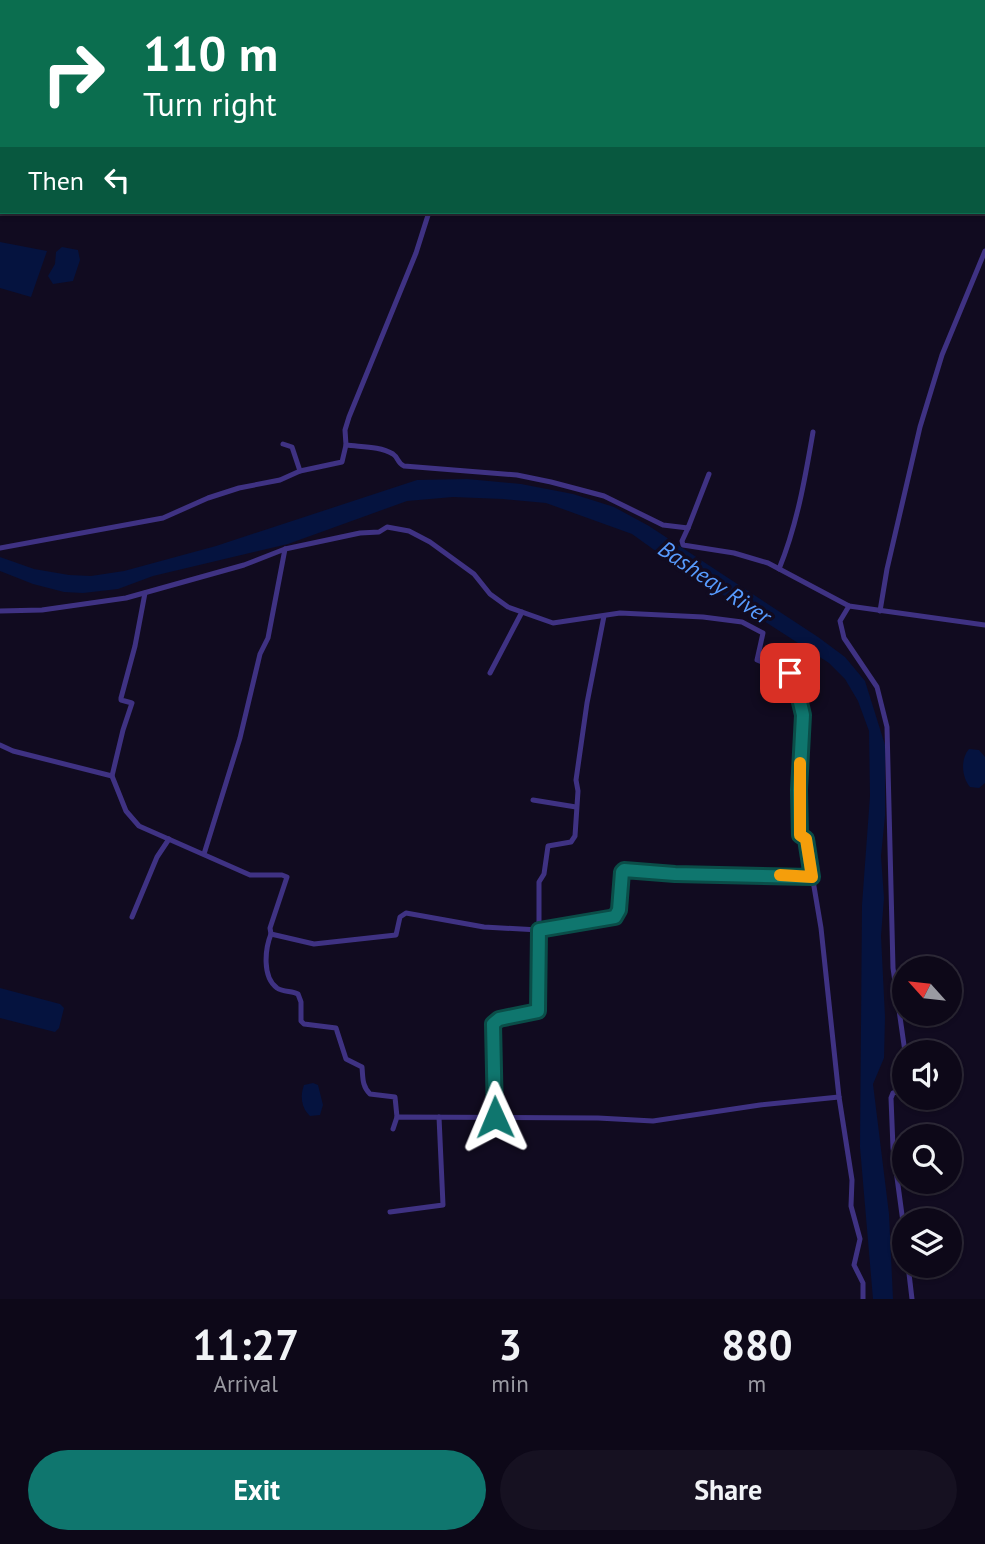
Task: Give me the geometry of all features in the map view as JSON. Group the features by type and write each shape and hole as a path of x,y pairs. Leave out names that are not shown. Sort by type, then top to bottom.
{"street":[{"path":"0,548 163,518 239,488 280,480 300,471 342,462 349,416 411,265 428,214"},
{"path":"880,611 920,427 942,355 985,251"},
{"path":"779,569 790,543 799,508 813,432"},
{"path":"284,444 292,447 300,471"},
{"path":"346,445 382,449 394,454 398,463 404,467 517,475 551,482 604,496 663,524 688,528"},
{"path":"709,474 682,541 683,545 734,553 768,563 849,606 985,625"},
{"path":"0,611 42,610 127,598 244,565 285,548 313,545 360,533 379,532 387,527 410,531 430,542 474,574 490,594 508,607 553,622 620,613 703,617 742,622 763,633 757,660 794,677 803,715 799,790 800,835 806,839 821,928 839,1097 852,1180 851,1206 860,1239 854,1265 863,1283 863,1299"},
{"path":"204,853 240,738 260,654 268,639 285,548"},
{"path":"145,593 121,698 132,704 112,776 126,811 139,826 250,875 287,877 267,945 270,980 278,989 298,994 301,1021 304,1024 336,1028 346,1059 362,1067 363,1085 370,1094 394,1097 397,1117 393,1129"},
{"path":"849,606 840,621 844,638 877,687 887,727 893,968 903,1040"},
{"path":"490,673 522,612"},
{"path":"495,1117 493,1024 499,1019 538,1011 539,882 544,874 548,846 573,840 578,791 576,780 587,703 604,616"},
{"path":"0,746 112,776"},
{"path":"533,800 576,807"},
{"path":"132,917 157,857 169,839"},
{"path":"271,934 314,944 396,935 400,917 406,913 484,927 539,930 615,917 619,910 624,870 812,877"},
{"path":"892,1093 893,1148 901,1208"},
{"path":"397,1117 653,1121 760,1105 839,1097"},
{"path":"390,1212 443,1205 439,1117"},
{"path":"910,1278 912,1299"}],"water":[{"path":"0,242 47,251 31,297 0,288"},
{"path":"62,247 78,250 80,260 73,281 53,284 48,276 55,264 56,252"},
{"name":"Basheay River","path":"467,479 521,484 573,494 614,507 649,526 818,637 845,657 865,681 885,745 885,816 881,856 884,898 881,936 884,1058 873,1084 889,1214 893,1299 873,1299 860,1147 862,905 870,796 869,731 858,701 845,679 829,663 692,577 632,534 546,503 453,497 407,501 288,544 153,576 118,589 64,592 0,571 0,557 34,569 69,575 91,576 124,571 216,546 417,480"},
{"path":"969,749 979,750 985,757 985,783 979,788 970,787 964,774 964,758"},
{"path":"0,988 60,1004 64,1008 59,1028 55,1032 0,1018"},
{"path":"304,1085 318,1085 323,1105 320,1115 310,1116 303,1105 302,1093"}],"slow traffic":[{"path":"780,875 812,877 806,839 800,835 800,763"}],"route":[{"path":"495,1117 493,1024 499,1019 538,1011 539,930 615,917 619,910 624,870 812,877 806,839 800,835 799,790 803,715 794,677 790,673"}]}
